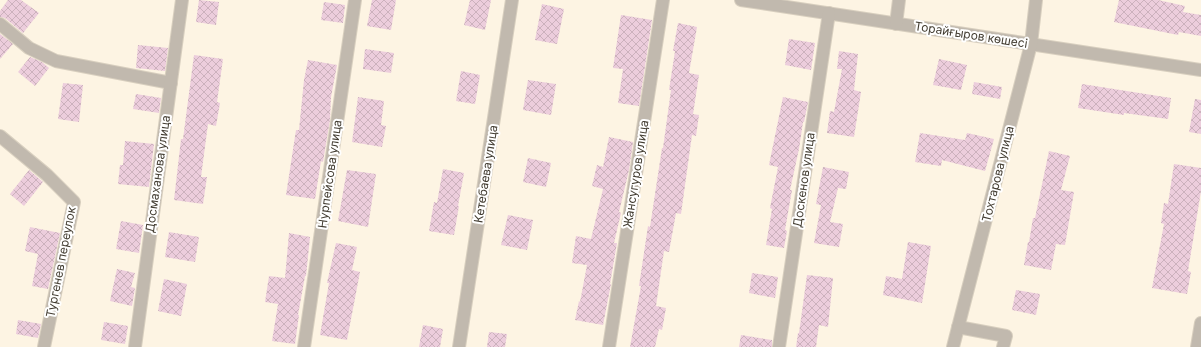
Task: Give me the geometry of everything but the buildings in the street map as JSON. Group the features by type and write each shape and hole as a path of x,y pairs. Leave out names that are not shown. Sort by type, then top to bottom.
{"street":[{"name":"Досмаханова улица","path":"135,347 182,0"},
{"name":"Нурпейсова улица","path":"304,347 355,0"},
{"name":"Кетебаева улица","path":"459,347 512,0"},
{"name":"Жансугуров улица","path":"609,347 663,0"},
{"name":"Торайғыров көшесі","path":"741,0 1201,70"},
{"path":"896,24 899,0"},
{"name":"Тохтарова улица","path":"953,347 1031,44 1036,0"},
{"name":"Доскенов улица","path":"779,347 829,13"},
{"path":"0,24 29,48 56,61 171,83"},
{"name":"Тургенев переулок","path":"0,136 47,175 74,202 44,347"},
{"path":"1197,347 1201,323"},
{"path":"958,327 1006,336 1003,347"}]}
